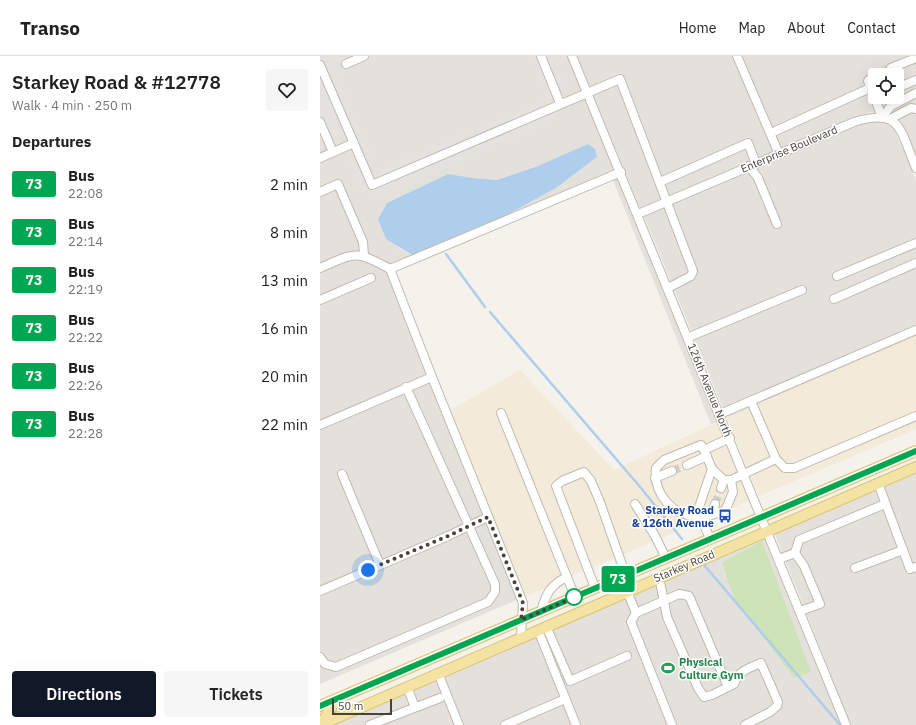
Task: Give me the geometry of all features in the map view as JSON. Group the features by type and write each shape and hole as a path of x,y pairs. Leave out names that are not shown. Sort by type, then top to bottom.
{"main road":[{"name":"Starkey Road","path":"320,706 916,451"},
{"name":"Starkey Road","path":"320,725 767,530 916,467"},
{"path":"320,725 333,705 373,689 377,682"}],"street":[{"path":"346,64 364,56"},
{"path":"541,56 560,103"},
{"name":"126th Avenue North","path":"572,56 730,438 846,725"},
{"path":"737,56 779,154"},
{"path":"891,68 916,58"},
{"path":"320,64 372,185 587,91 620,79 668,201 693,271 690,276 668,288"},
{"path":"904,85 916,80"},
{"path":"771,134 868,89"},
{"path":"886,118 891,106 916,93"},
{"path":"879,104 886,118 900,130 916,168"},
{"path":"886,118 911,108 916,109"},
{"name":"Enterprise Boulevard","path":"638,214 854,122 872,116 886,118"},
{"path":"320,122 323,135 333,152"},
{"path":"320,158 354,143"},
{"path":"660,182 748,143 753,165 777,224"},
{"path":"390,269 621,172"},
{"path":"320,192 338,184 363,242 364,255"},
{"path":"837,276 916,243"},
{"path":"320,268 351,255 364,255 390,269 523,603 521,620 522,637"},
{"path":"834,299 916,263"},
{"path":"320,300 371,278"},
{"path":"688,337 802,290"},
{"path":"720,414 916,330"},
{"path":"320,425 432,377"},
{"path":"320,657 325,664 336,667 488,602 495,592 495,584 406,387"},
{"path":"751,401 776,460 785,468 794,468 916,416"},
{"path":"501,413 575,597"},
{"path":"687,465 730,438"},
{"path":"702,445 712,469 733,492 725,512 701,517 680,512 667,503 657,486 655,478 656,468 664,460 702,445"},
{"path":"726,483 776,460"},
{"path":"710,539 698,510 712,469"},
{"path":"655,478 672,471"},
{"path":"595,588 556,486 562,481 584,472 600,502 626,576 627,591 636,613"},
{"path":"342,474 380,565"},
{"path":"878,483 910,569 916,567"},
{"path":"635,504 654,534 666,558"},
{"path":"712,514 715,504"},
{"path":"795,553 799,540 885,504"},
{"path":"320,591 488,517"},
{"path":"855,568 903,550"},
{"path":"779,559 795,553"},
{"path":"795,553 804,566 820,604 800,611"},
{"path":"541,611 546,596 555,582 567,577"},
{"path":"659,577 667,617 698,688 704,697 712,695 734,684 736,677 742,671 761,663 778,702 777,706 770,712 744,725"},
{"path":"672,725 631,622 636,613 679,594 690,596 728,687"},
{"path":"542,628 570,681 628,656"},
{"path":"542,628 565,699 576,725"},
{"path":"438,673 459,725"},
{"path":"407,687 415,707"},
{"path":"370,725 440,698"},
{"path":"505,725 516,723 565,699"}],"shaded area":[{"path":"320,56 568,56 718,422 711,424 612,178 501,223 505,216 556,188 597,157 538,166 497,180 448,174 387,203 399,248 414,256 388,266 526,596 320,684"},
{"path":"320,56 329,56 375,164 365,169 372,185 387,179 383,169 542,101 553,121 374,198 370,189 362,192 350,164 361,159 350,136 330,145 320,124"},
{"path":"530,56 555,56 559,66 547,71 551,80 563,75 568,87 548,98 535,67 544,64 542,61 534,65"},
{"path":"577,56 916,56 916,156 898,118 885,112 870,112 852,118 640,208"},
{"path":"872,120 883,121 890,124 896,132 916,180 916,333 727,418 644,216"},
{"path":"916,333 916,429 759,496 727,418"},
{"path":"520,370 614,470 718,422 750,500 526,596 449,411"},
{"path":"916,473 916,725 851,725 774,532"},
{"path":"765,536 841,725 330,725"}],"green space":[{"path":"762,541 811,672 794,678 733,597 722,562"}],"water":[{"path":"588,144 595,149 597,157 556,188 505,216 501,223 414,256 386,239 378,219 387,203 448,174 497,180 538,166"}],"waterway":[{"path":"446,254 485,307"},
{"path":"490,312 641,488 682,539"},
{"path":"705,566 840,725"}],"tunnel":[{"path":"672,471 687,465"},
{"path":"715,504 721,488"}],"bus line":[{"name":"73","path":"320,706 916,451"}],"place":[{"name":"Starkey Road & 126th Avenue","path":"725,516"},
{"name":"Physical Culture Gym","path":"668,668"}],"route":[{"path":"368,570 448,536 488,517 523,603 521,620 574,597"}]}
